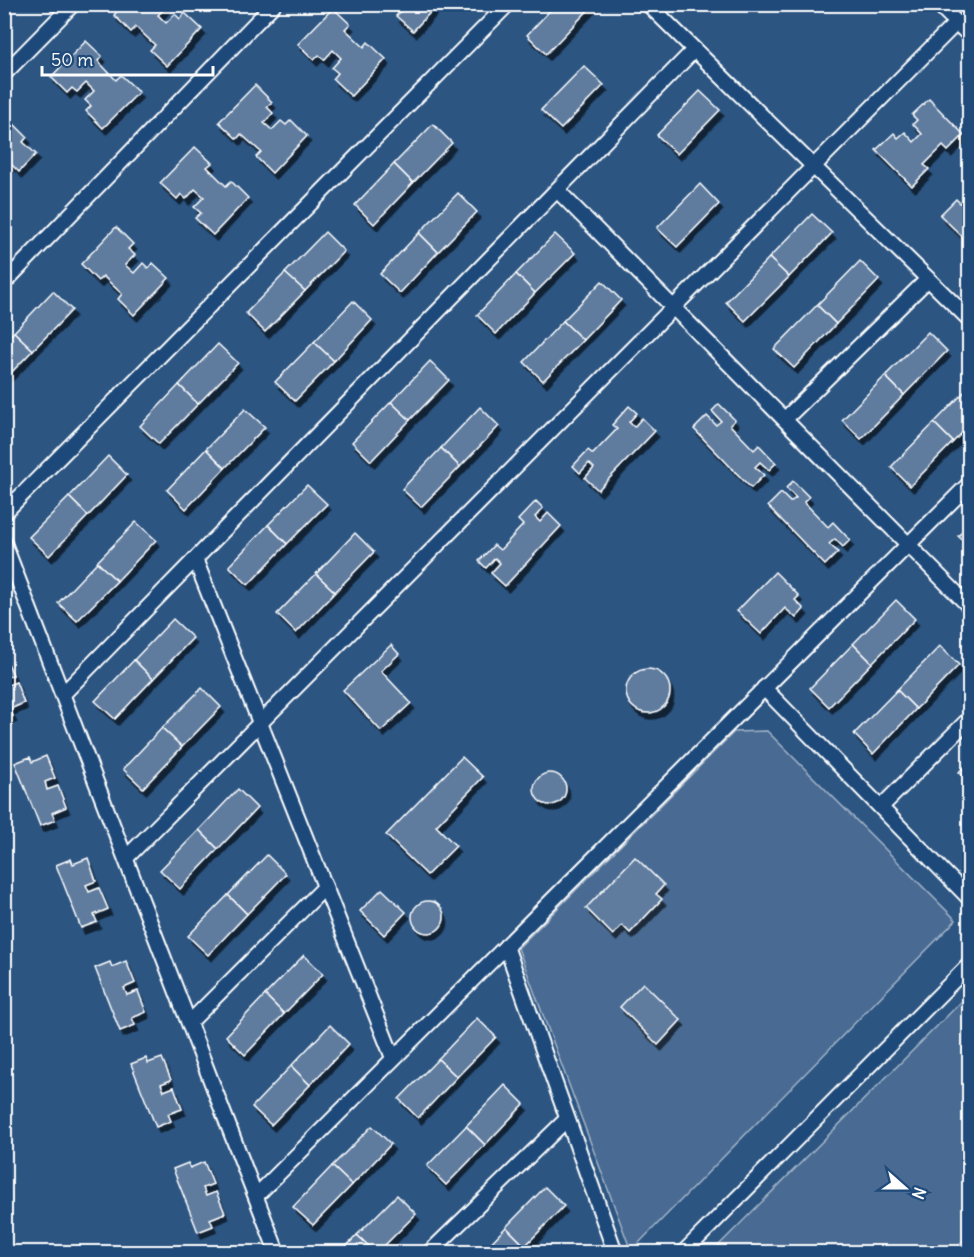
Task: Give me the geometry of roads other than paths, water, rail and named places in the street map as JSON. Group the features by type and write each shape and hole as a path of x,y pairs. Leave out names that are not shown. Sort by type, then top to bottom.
{"lane":[{"path":"4,75 73,4"},
{"path":"4,283 274,4"},
{"path":"4,513 508,4"},
{"path":"648,4 969,320"},
{"path":"938,4 969,36"},
{"path":"126,858 956,23"},
{"path":"63,694 694,50"},
{"path":"557,189 969,607"},
{"path":"784,419 928,279"},
{"path":"256,1196 969,483"},
{"path":"4,543 277,1252"},
{"path":"195,559 393,1058"},
{"path":"764,688 969,899"},
{"path":"881,807 969,718"},
{"path":"189,1022 325,887"},
{"path":"506,946 615,1252"},
{"path":"684,1252 969,964"},
{"path":"430,1252 567,1119"}]}
